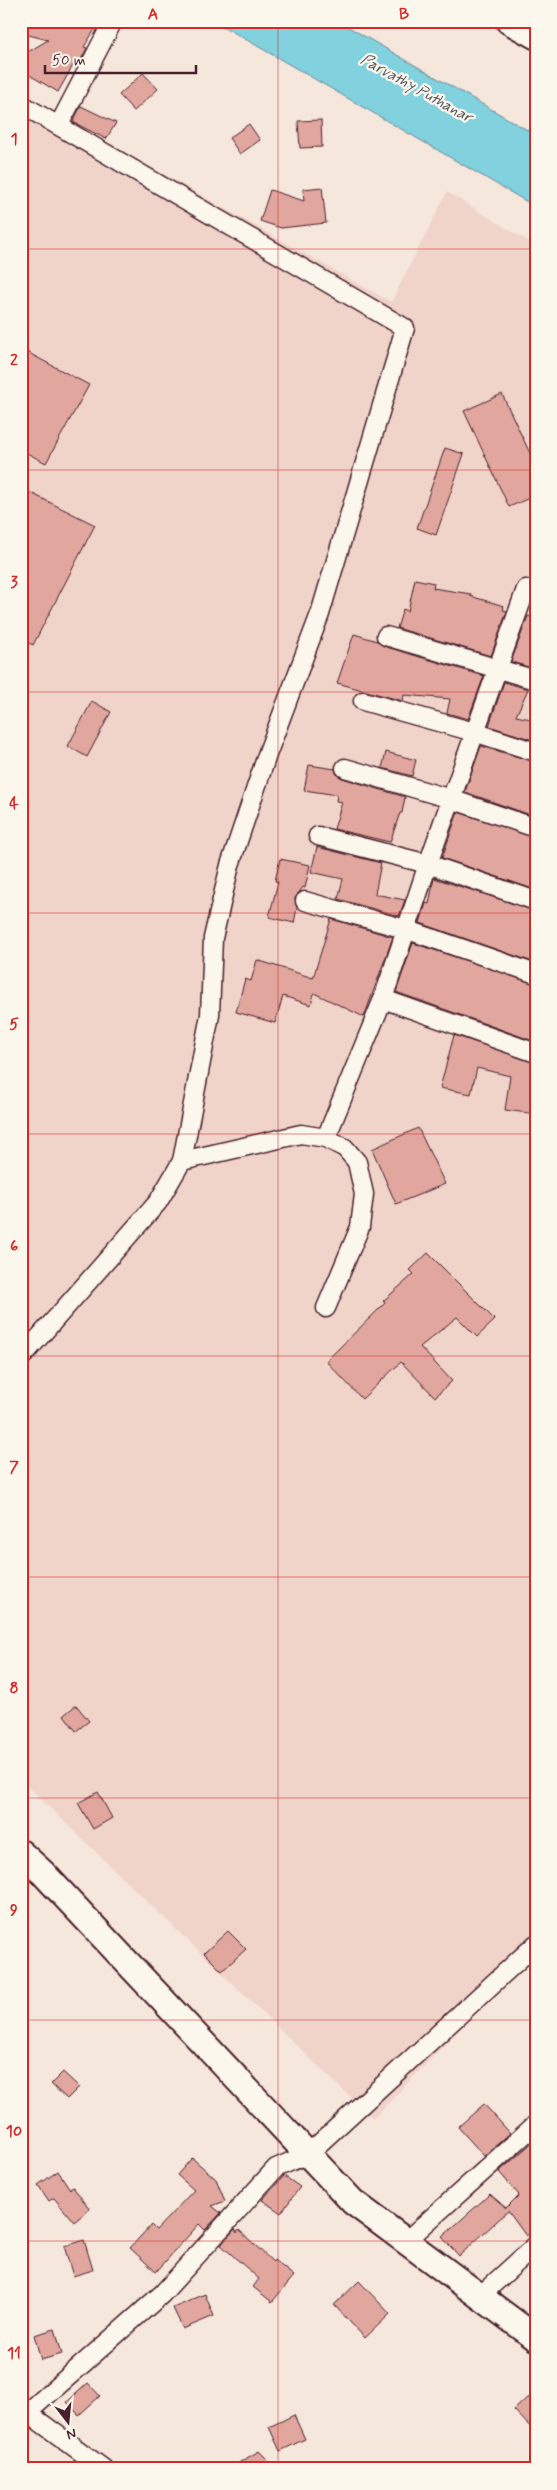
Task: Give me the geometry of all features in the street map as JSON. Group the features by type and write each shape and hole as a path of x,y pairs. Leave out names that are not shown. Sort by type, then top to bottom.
{"street":[{"path":"59,125 113,21"},
{"path":"509,21 536,36"},
{"path":"21,104 405,328 320,614 268,752 230,865 213,938 210,1015 182,1161 158,1202 21,1358"},
{"path":"326,1138 383,999 405,929 526,589 536,592"},
{"path":"386,636 536,680"},
{"path":"363,701 474,732 536,752"},
{"path":"345,768 451,799 536,828"},
{"path":"318,836 428,864 536,901"},
{"path":"305,900 405,929 536,974"},
{"path":"383,999 536,1053"},
{"path":"182,1161 301,1134 326,1138 346,1148 357,1162 364,1194 360,1227 326,1308"},
{"path":"21,1853 43,1873 353,2202 536,2338"},
{"path":"104,2469 23,2414 162,2294 276,2168 308,2154 536,1944"},
{"path":"406,2242 536,2124"},
{"path":"480,2296 536,2245"}],"shaded area":[{"path":"21,94 391,302 447,192 536,246 536,1950 373,2119 21,1780"}],"water":[{"name":"Parvathy Puthanar","path":"214,21 338,21 536,135 536,207"}],"building":[{"path":"21,21 100,21 84,47 87,48 79,64 75,62 58,92 21,70 21,56 48,40 21,33"},
{"path":"143,73 158,89 134,111 119,95"},
{"path":"81,106 116,123 106,139 73,122"},
{"path":"321,120 322,147 300,148 298,121"},
{"path":"249,124 260,140 240,154 229,138"},
{"path":"322,187 326,223 281,228 260,221 270,190 304,201 303,189"},
{"path":"21,349 89,385 46,463 21,450"},
{"path":"502,394 536,466 536,495 509,507 464,411"},
{"path":"445,448 464,454 436,535 417,528"},
{"path":"21,488 95,525 33,645 21,639"},
{"path":"415,579 434,583 433,588 471,594 470,596 504,606 503,610 507,611 491,656 397,628 403,609 408,611"},
{"path":"528,616 536,618 532,668 511,662"},
{"path":"354,634 377,641 383,646 484,676 468,719 447,713 450,699 404,695 403,701 337,683"},
{"path":"504,682 528,689 516,716 536,720 536,741 489,726"},
{"path":"92,701 111,712 87,757 68,746"},
{"path":"481,746 536,762 536,817 465,792"},
{"path":"386,752 416,760 412,776 382,768"},
{"path":"309,765 335,769 337,775 342,778 405,797 402,813 400,813 390,842 334,829 342,802 336,801 337,795 304,790"},
{"path":"458,812 536,838 536,890 442,858"},
{"path":"317,847 381,863 375,894 405,900 399,916 338,899 343,879 311,872"},
{"path":"280,859 310,865 305,888 303,887 295,898 297,908 294,923 269,917 278,882 275,881"},
{"path":"434,878 536,911 536,963 420,923 426,903 429,904"},
{"path":"331,919 393,937 364,1017 314,993 311,1005 283,996 275,1023 236,1012 245,979 251,981 257,960 313,978"},
{"path":"413,943 536,984 536,1042 396,992"},
{"path":"454,1035 536,1063 536,1114 505,1110 510,1076 477,1068 471,1094 440,1088"},
{"path":"418,1128 445,1184 396,1204 372,1149"},
{"path":"428,1253 495,1320 477,1337 457,1317 420,1347 452,1381 435,1397 401,1362 362,1399 326,1361 385,1303 383,1301 414,1274 410,1270"},
{"path":"76,1705 89,1721 76,1731 64,1715"},
{"path":"98,1792 112,1818 93,1829 78,1803"},
{"path":"228,1931 246,1949 222,1971 204,1953"},
{"path":"63,2072 79,2087 67,2099 51,2084"},
{"path":"484,2104 510,2133 484,2156 458,2127"},
{"path":"536,2139 536,2229 526,2236 508,2211 459,2256 442,2237 490,2194 506,2208 519,2195 499,2172"},
{"path":"192,2158 216,2179 225,2201 212,2206 221,2213 205,2230 199,2224 156,2272 130,2248 151,2225 156,2230 194,2190 177,2175"},
{"path":"58,2171 70,2189 73,2187 90,2209 74,2222 54,2198 49,2201 38,2185"},
{"path":"284,2176 300,2187 281,2213 262,2200"},
{"path":"235,2229 237,2233 239,2230 273,2262 274,2260 294,2276 272,2302 253,2287 259,2279 221,2245"},
{"path":"84,2240 93,2270 73,2276 64,2246"},
{"path":"359,2281 390,2314 365,2338 334,2305"},
{"path":"205,2294 214,2316 183,2329 173,2308"},
{"path":"55,2329 62,2354 41,2360 34,2335"},
{"path":"88,2383 100,2396 79,2415 67,2402"},
{"path":"528,2397 536,2405 536,2433 514,2410"},
{"path":"294,2415 305,2439 280,2451 269,2427"},
{"path":"259,2451 277,2469 228,2469"}]}
